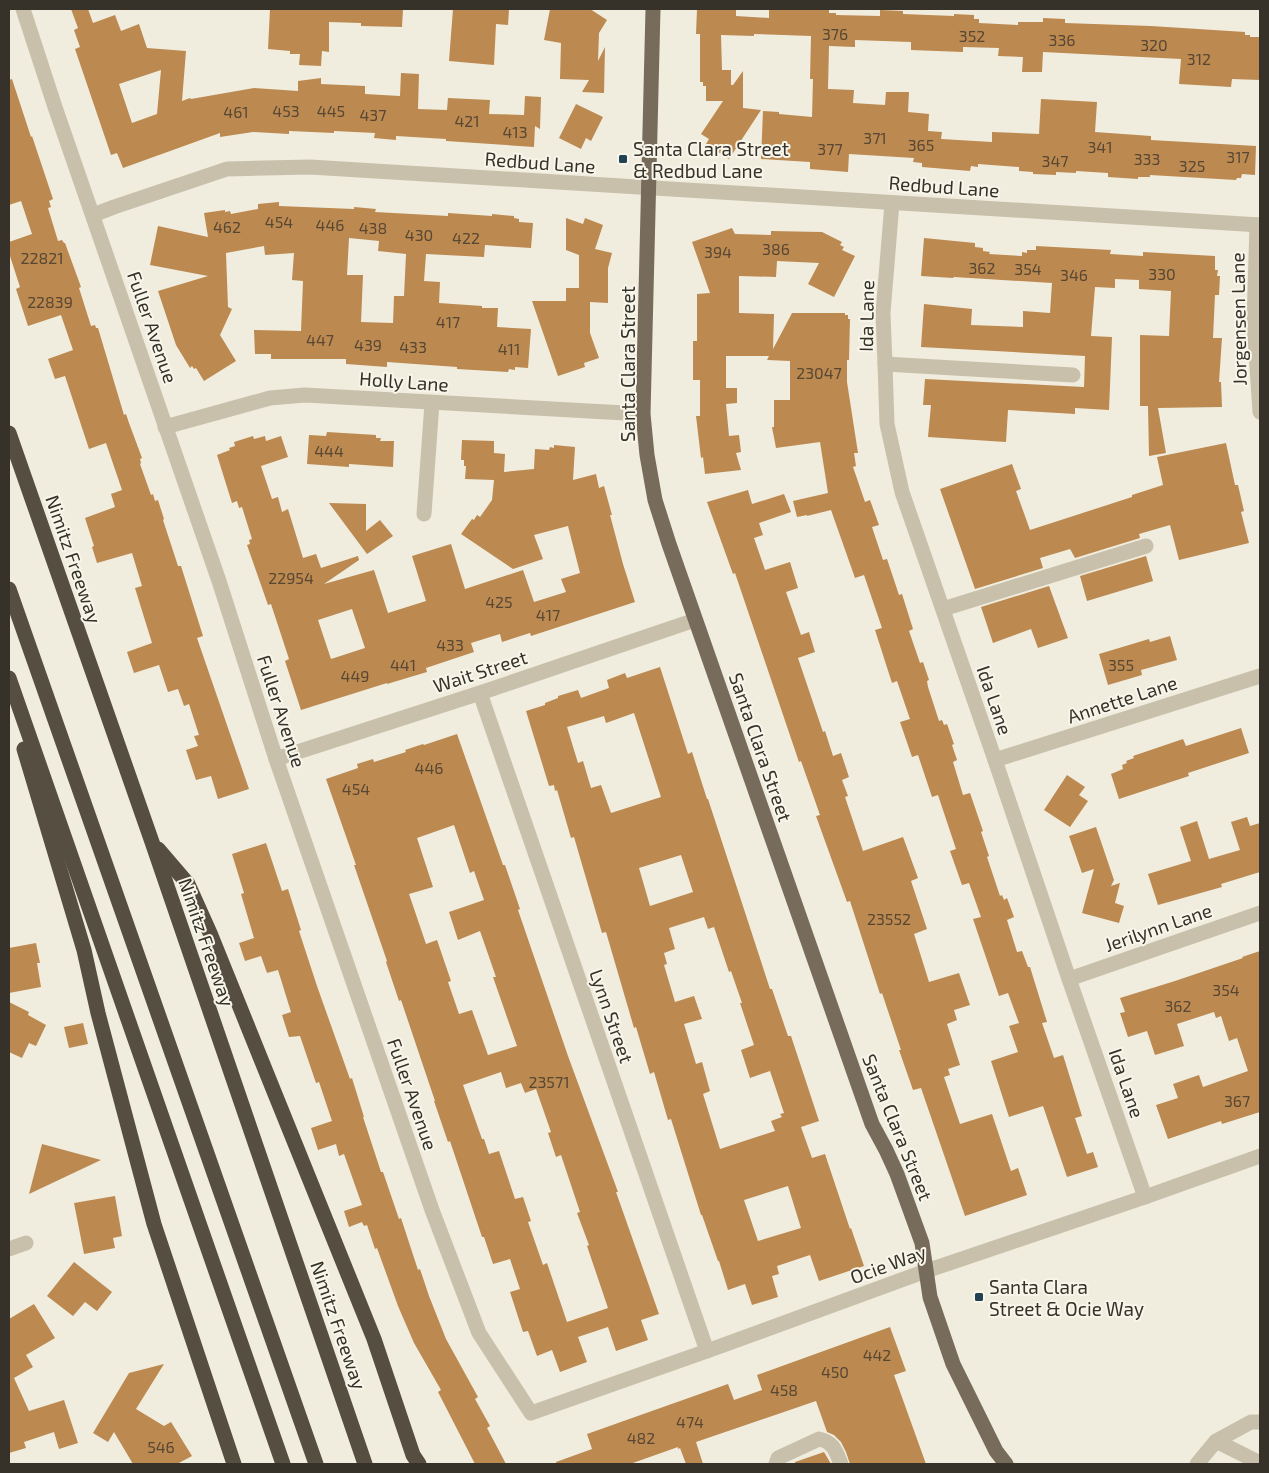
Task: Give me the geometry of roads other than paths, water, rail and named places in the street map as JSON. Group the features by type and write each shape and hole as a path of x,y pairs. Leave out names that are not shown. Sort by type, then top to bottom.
{"highway":[{"name":"Nimitz Freeway","path":"9,433 152,842 365,1464"},
{"path":"9,589 316,1464"},
{"path":"9,678 283,1464"},
{"path":"9,700 84,950 98,1013 154,1224 234,1464"},
{"path":"152,842 188,884 210,933 374,1339 416,1461"}],"main road":[{"name":"Santa Clara Street","path":"653,9 643,414 647,456 655,500 695,620 872,1124 897,1174 922,1243 930,1297 954,1364 996,1451 1006,1464"}],"street":[{"name":"Fuller Avenue","path":"23,9 55,107 220,581 276,759 432,1210 479,1333 531,1413"},
{"name":"Redbud Lane","path":"93,215 227,169 310,167 1259,225"},
{"name":"Ida Lane","path":"892,203 884,313 887,424 902,492 1146,1197"},
{"name":"Jorgensen Lane","path":"1259,225 1254,323 1260,412"},
{"path":"885,364 1073,375"},
{"name":"Holly Lane","path":"166,427 270,398 305,395 643,414"},
{"path":"424,514 432,403"},
{"path":"943,609 1146,546"},
{"name":"Wait Street","path":"276,759 480,693 695,620"},
{"name":"Annette Lane","path":"995,760 1260,676"},
{"name":"Lynn Street","path":"480,693 707,1351"},
{"name":"Jerilynn Lane","path":"1069,978 1260,913"},
{"name":"Ocie Way","path":"531,1413 926,1271 1146,1197 1260,1156"},
{"path":"9,1249 26,1243"},
{"path":"1198,1464 1216,1441 1251,1422 1260,1422"},
{"path":"776,1464 778,1458 819,1439 826,1440 833,1446 841,1464"},
{"path":"1216,1441 1260,1464"}],"place":[{"name":"Santa Clara Street & Redbud Lane","path":"623,159"},
{"name":"Santa Clara Street & Ocie Way","path":"979,1297"}]}
